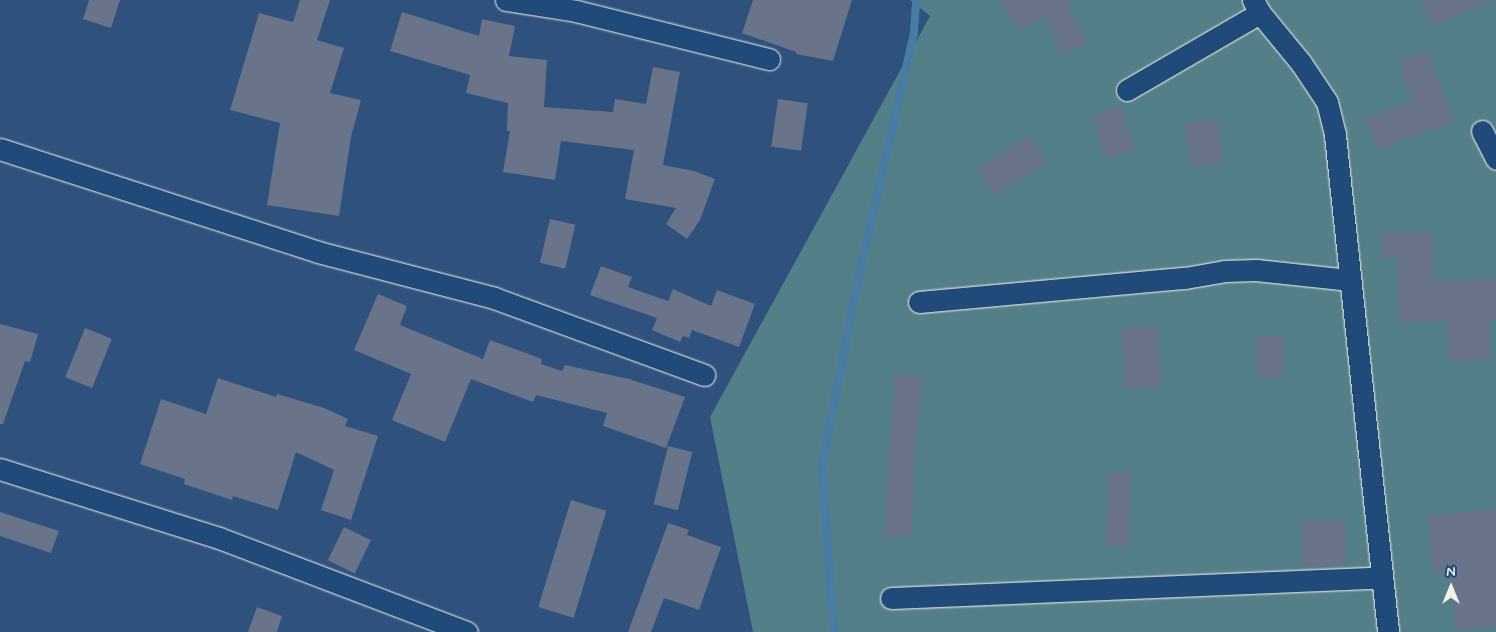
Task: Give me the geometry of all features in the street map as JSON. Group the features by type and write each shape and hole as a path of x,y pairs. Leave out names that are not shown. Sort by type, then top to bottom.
{"street":[{"path":"506,0 576,11 769,59"},
{"path":"1127,90 1256,7 1301,63 1327,102 1335,135 1388,632"},
{"path":"1482,131 1496,159"},
{"path":"0,149 318,252 494,298 704,375"},
{"path":"919,302 1184,278 1224,271 1256,270 1350,280"},
{"path":"0,469 227,541 467,632"},
{"path":"891,598 1382,577"}],"green space":[{"path":"910,0 1496,0 1496,632 753,632 710,417 930,16"}],"building":[{"path":"89,0 120,0 111,28 83,19"},
{"path":"300,0 330,0 317,40 344,48 330,93 361,100 351,137 339,216 267,205 280,123 230,110 259,13 293,22"},
{"path":"753,0 852,0 833,61 796,54 796,52 742,33"},
{"path":"1001,0 1071,0 1068,2 1087,44 1063,54 1045,16 1019,31"},
{"path":"1421,0 1494,0 1434,26"},
{"path":"402,12 479,36 482,19 515,26 509,56 547,60 544,107 613,112 615,99 646,104 653,67 680,72 663,165 694,171 715,179 700,220 687,239 666,224 676,208 625,199 634,150 561,141 555,180 503,172 510,131 507,131 508,103 466,93 470,75 390,51"},
{"path":"1427,50 1454,121 1377,150 1365,119 1413,101 1398,60"},
{"path":"778,99 808,103 801,151 771,147"},
{"path":"1120,106 1135,149 1107,159 1092,116"},
{"path":"1216,118 1224,162 1191,168 1184,124"},
{"path":"1031,136 1047,164 993,195 977,167"},
{"path":"550,219 575,225 565,269 540,263"},
{"path":"1432,231 1434,280 1496,279 1496,320 1490,320 1490,360 1448,361 1448,321 1399,322 1397,257 1382,257 1381,233"},
{"path":"601,266 632,277 628,287 668,301 673,289 711,306 717,290 755,304 739,347 692,330 689,338 683,336 680,342 652,330 657,318 590,295"},
{"path":"378,294 407,306 400,325 483,359 490,340 542,359 541,364 562,371 565,365 629,379 685,397 666,448 603,426 607,413 536,395 533,402 471,379 445,442 392,420 411,374 354,350"},
{"path":"0,324 38,334 30,362 25,361 3,424 0,424"},
{"path":"1158,326 1161,387 1124,389 1121,328"},
{"path":"85,328 112,339 92,388 65,377"},
{"path":"1257,336 1283,336 1284,378 1258,378"},
{"path":"895,374 923,377 915,449 911,538 884,537"},
{"path":"218,378 276,397 277,394 324,408 348,419 345,426 378,436 351,520 321,510 334,470 296,452 278,510 233,496 232,500 184,484 185,479 140,464 161,399 206,414"},
{"path":"668,446 692,452 678,510 653,504"},
{"path":"1108,472 1131,473 1128,546 1105,545"},
{"path":"571,500 606,511 574,618 538,607"},
{"path":"1496,509 1496,627 1455,630 1451,571 1433,573 1427,516"},
{"path":"0,512 59,531 51,553 0,536"},
{"path":"1302,520 1345,520 1345,566 1302,566"},
{"path":"668,523 689,530 687,535 721,547 699,610 664,598 651,632 628,632"},
{"path":"344,527 371,540 355,573 328,560"},
{"path":"257,607 282,616 277,632 248,632"}],"waterway":[{"path":"834,632 822,464 859,275 914,32 916,0"}]}
